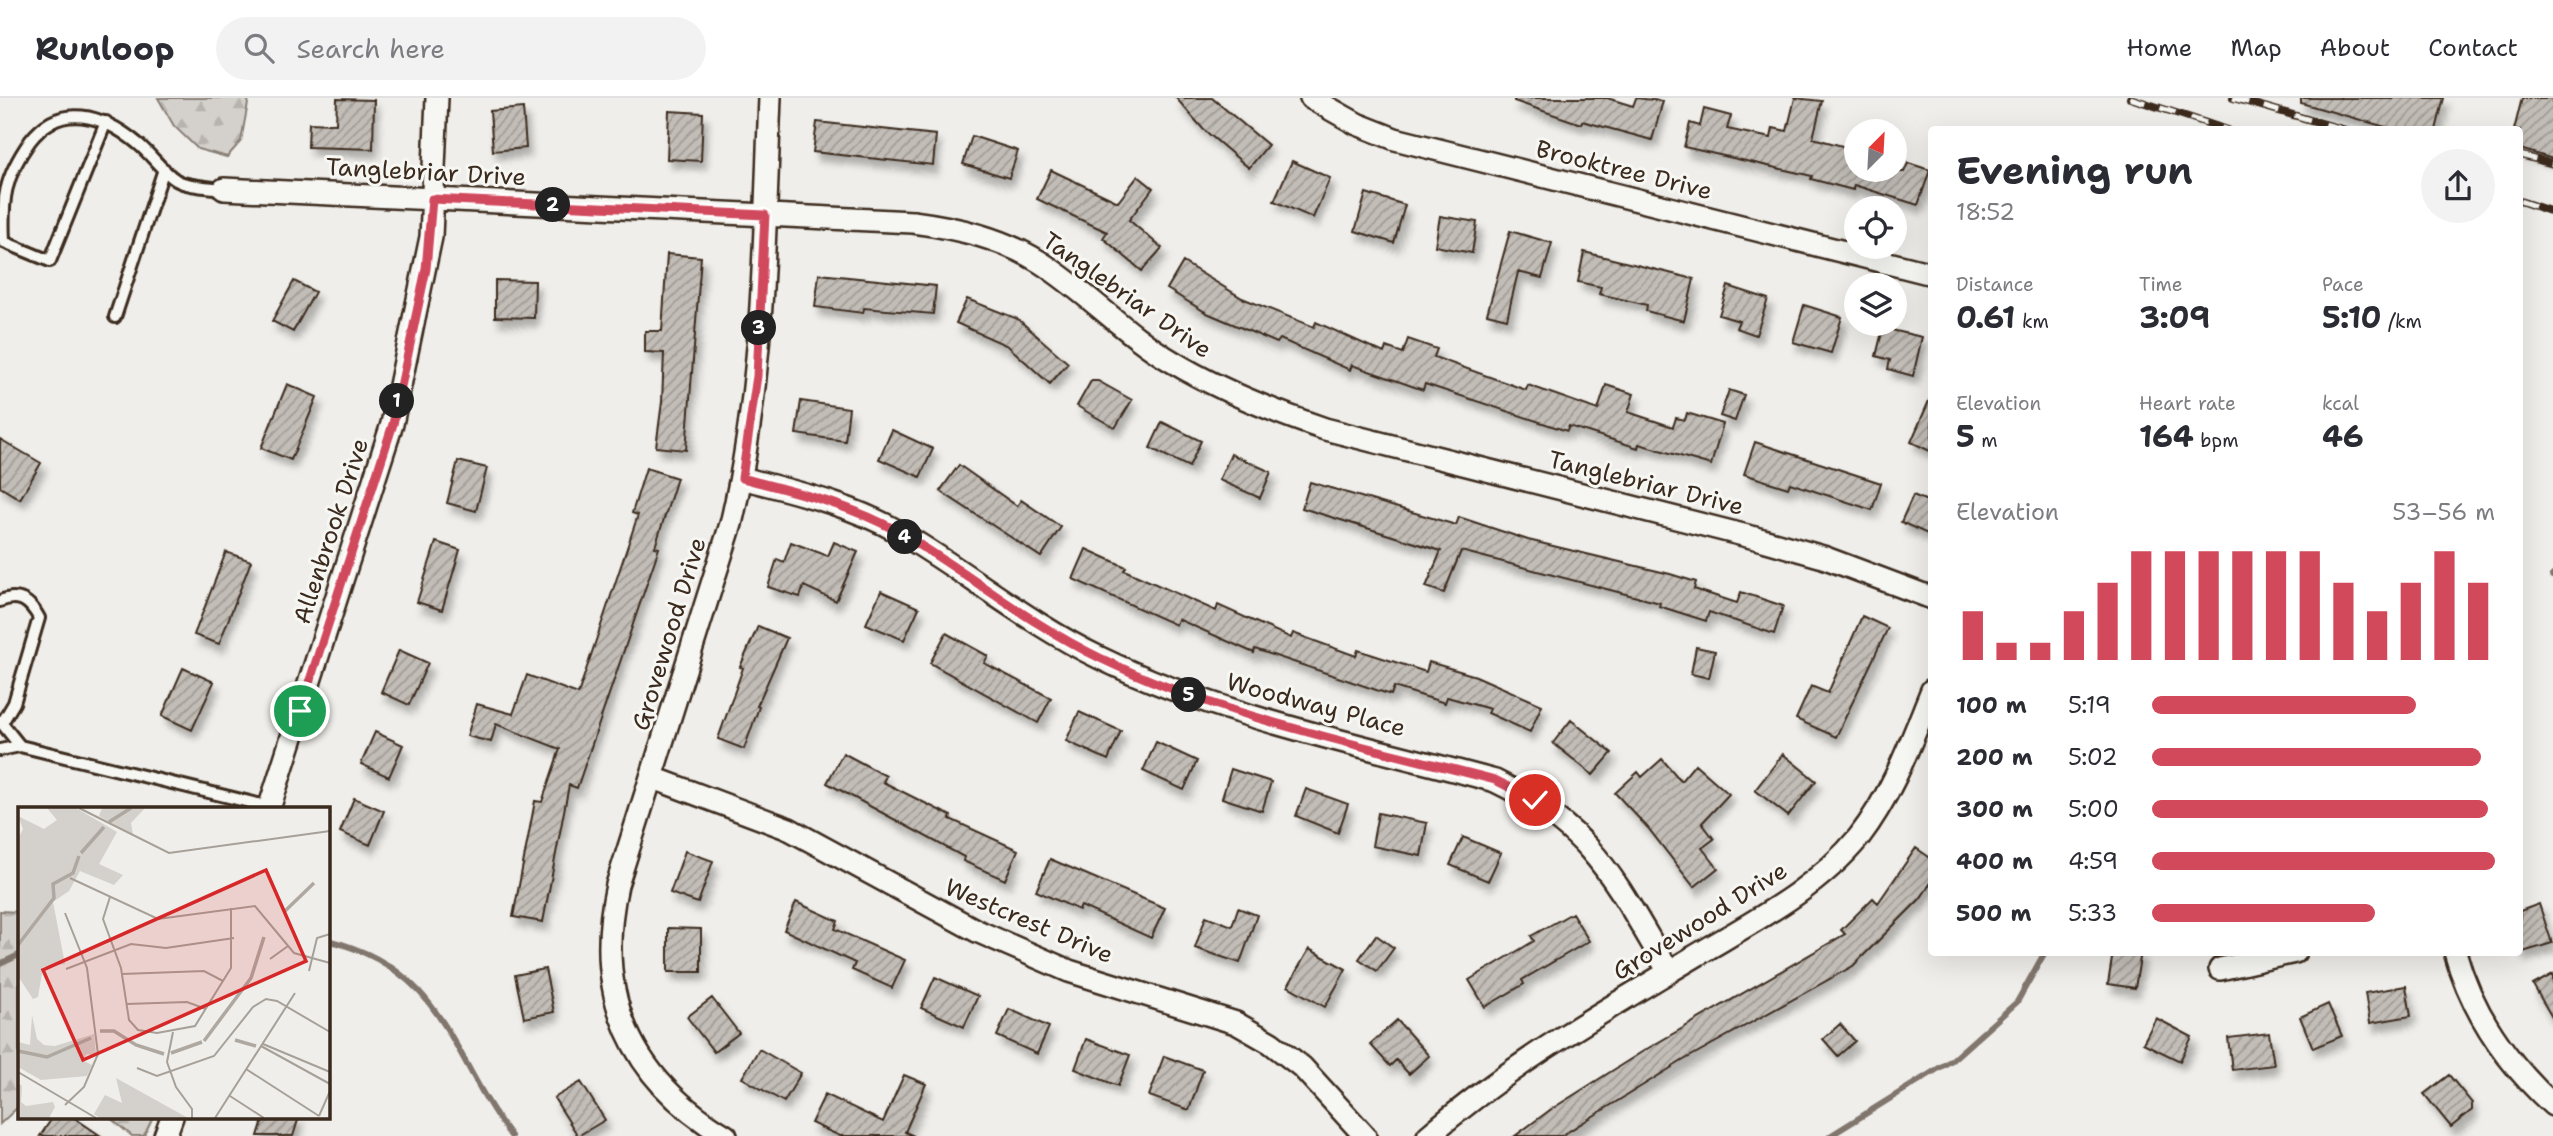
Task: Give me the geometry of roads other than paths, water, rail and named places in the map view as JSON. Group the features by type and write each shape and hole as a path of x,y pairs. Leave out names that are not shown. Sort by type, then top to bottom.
{"street":[{"name":"Allenbrook Drive","path":"270,807 393,424 426,269 437,98"},
{"name":"Grovewood Drive","path":"726,1136 684,1108 653,1077 627,1035 611,985 608,943 612,909 731,524 742,478 757,376 771,98"},
{"name":"Brooktree Drive","path":"1311,98 1357,124 1395,139 1928,273"},
{"name":"Tanglebriar Drive","path":"224,189 913,222 956,228 998,241 1041,263 1171,361 1222,390 1272,411 1325,429 1775,543 1823,557 1928,596"},
{"name":"Woodway Place","path":"742,478 838,504 866,516 898,532 1055,635 1157,683 1231,710 1495,780 1535,800 1570,827 1591,848 1669,972"},
{"name":"Grovewood Drive","path":"1428,1136 1480,1091 1535,1053 1810,885 1857,838 1891,789 1928,700"},
{"name":"Westcrest Drive","path":"651,777 789,829 977,932 1069,971 1236,1023 1271,1043 1302,1067 1365,1136"},
{"path":"2220,969 2277,956"},
{"path":"2456,956 2475,1007 2506,1056 2553,1105"},
{"path":"164,1136 172,1118"}],"lane":[{"path":"106,122 50,261 4,243 2,200 18,158 40,128 65,114 106,122 137,143 178,181 224,189"},
{"path":"115,317 164,169"},
{"path":"0,601 11,596 23,599 33,606 40,618 14,703 1,722 20,746"},
{"path":"0,750 20,746 266,807"}],"waterway":[{"path":"329,941 366,953 397,971 421,993 440,1018 511,1136"},
{"path":"0,964 18,955"},
{"path":"1830,1136 1952,1060 2017,1002 2043,956"}],"railway":[{"path":"2130,98 2216,126"},
{"path":"2233,98 2332,126"},
{"path":"2523,156 2553,164"},
{"path":"2523,202 2553,212"}]}
